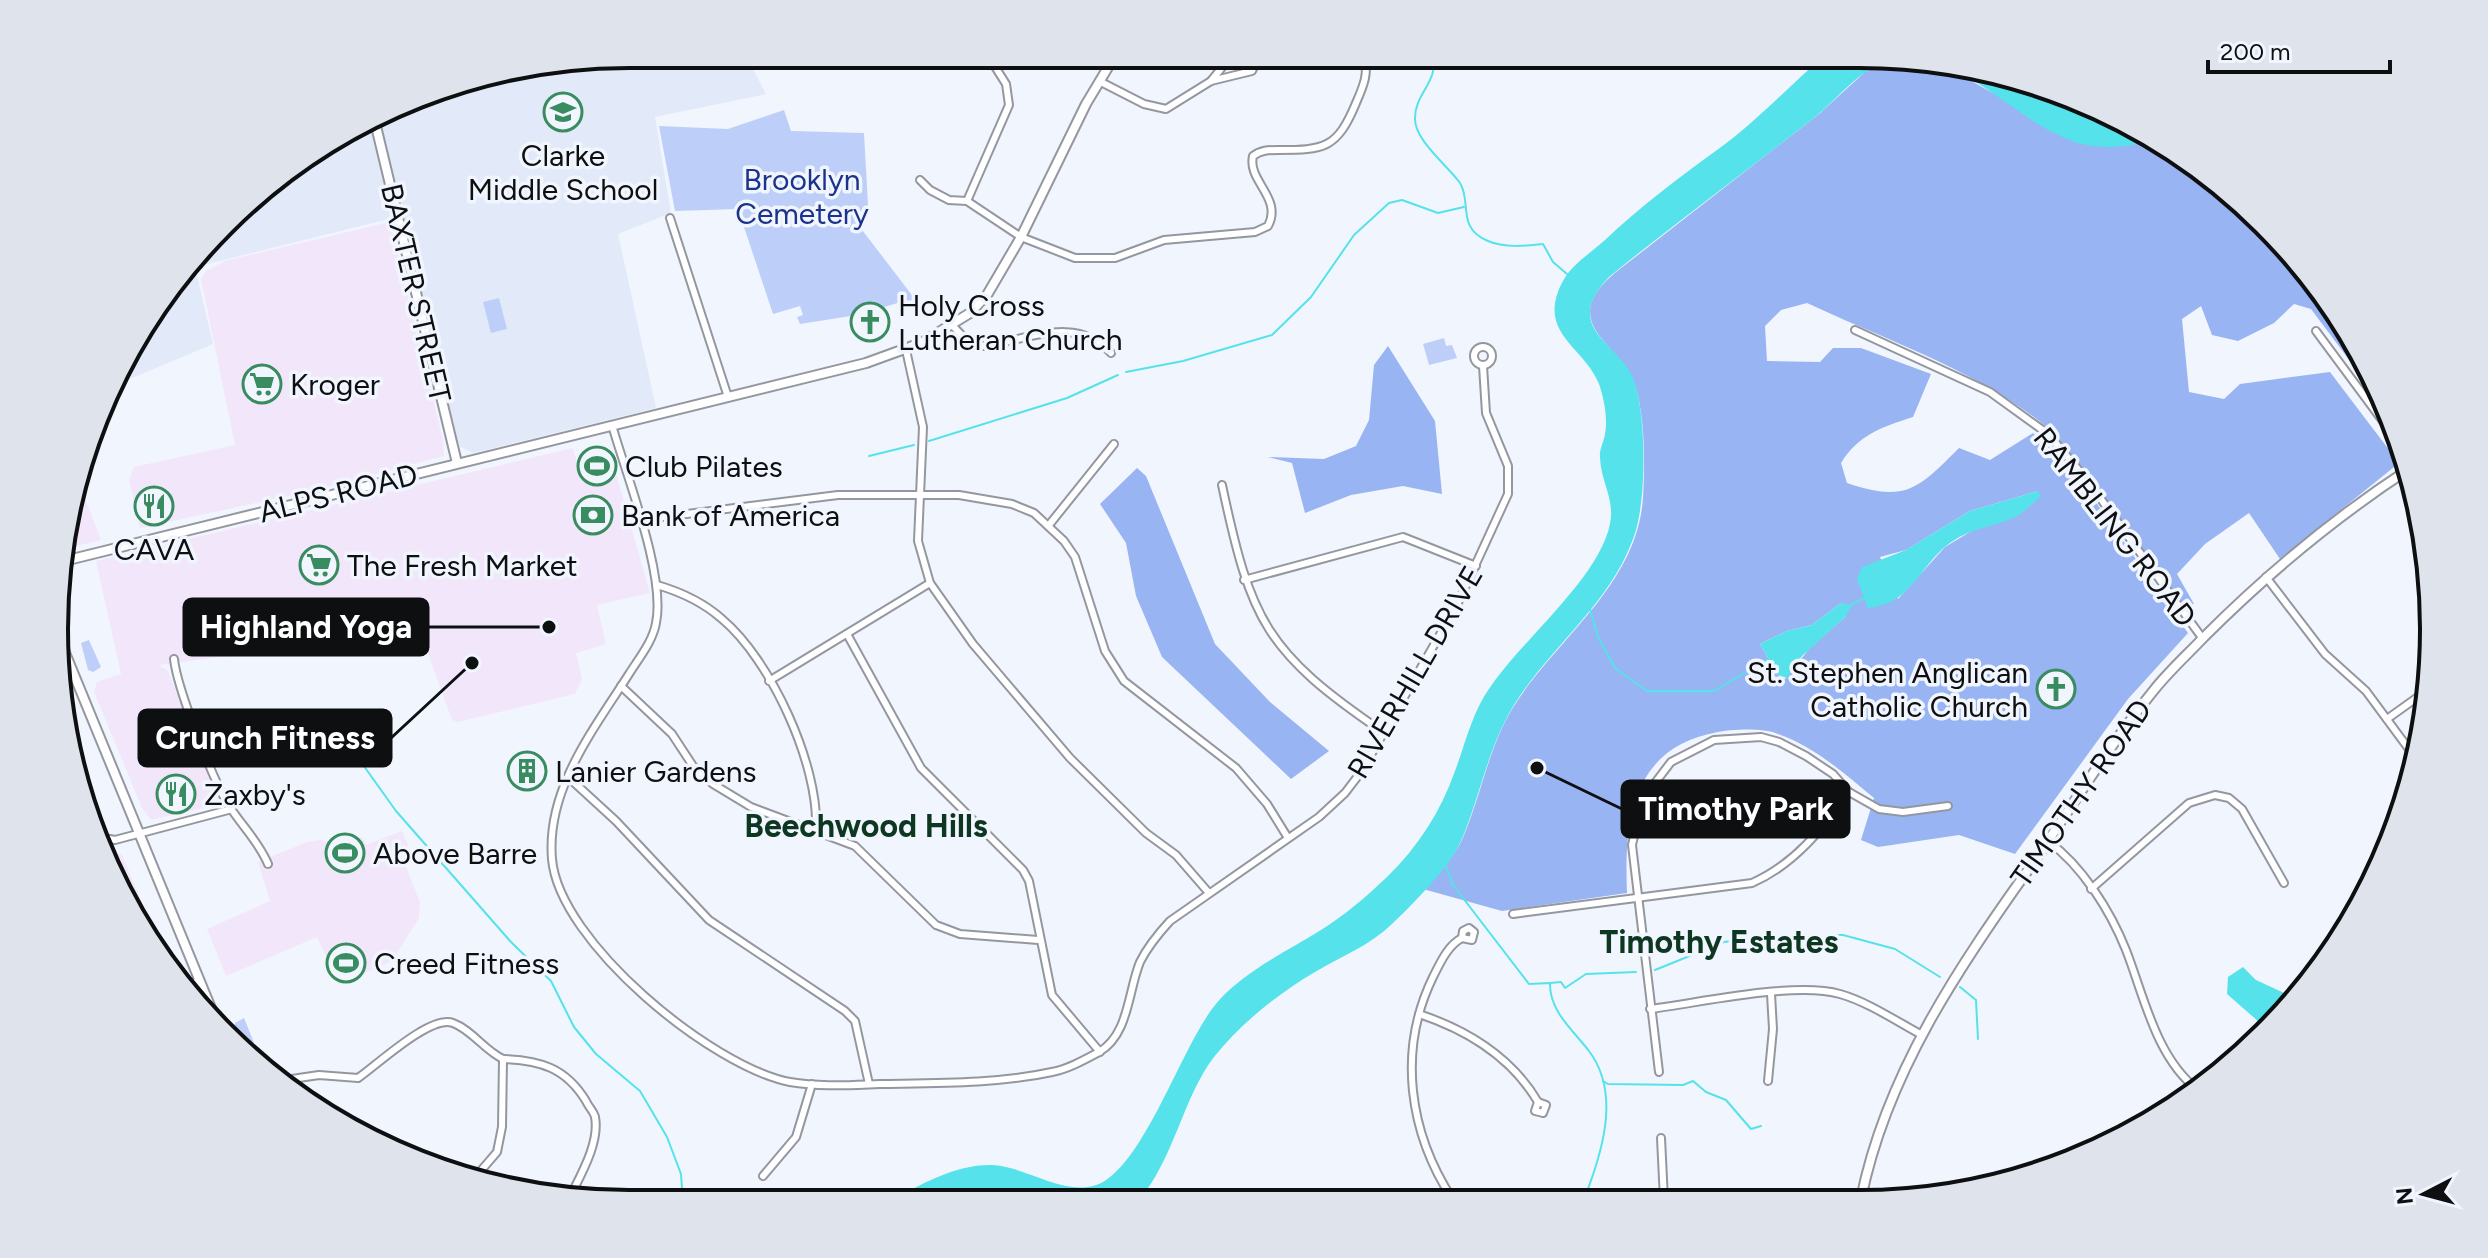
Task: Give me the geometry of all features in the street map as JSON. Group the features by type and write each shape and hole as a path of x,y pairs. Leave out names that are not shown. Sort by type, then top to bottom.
{"main road":[{"name":"ALPS ROAD","path":"73,559 906,350 952,325 987,295 1021,237 1107,68"},
{"name":"BAXTER STREET","path":"377,128 457,463"},
{"name":"TIMOTHY ROAD","path":"1864,1190 1888,1112 1922,1035 1966,958 2127,724 2159,683 2266,577 2335,520 2399,476"},
{"path":"69,662 208,1000"}],"street":[{"path":"967,201 1009,105 1006,84 996,68"},
{"path":"1211,81 1222,68"},
{"path":"1099,81 1159,110 1211,81 1252,71 1253,68"},
{"path":"920,180 930,190 949,200 967,201 1021,237 1075,258 1100,260 1164,240 1244,235 1268,226 1272,208 1253,167 1253,156 1259,151 1324,148 1333,143 1350,118 1364,85 1367,68"},
{"path":"670,218 728,397"},
{"path":"952,325 973,347 1058,333 1093,338 1111,353"},
{"name":"RAMBLING ROAD","path":"1855,330 1990,392 2048,434 2087,480 2203,639"},
{"path":"2316,331 2376,412"},
{"path":"906,350 923,427 918,541 930,583 973,644 1070,758 1146,833 1176,855 1209,893"},
{"name":"RIVERHILL DRIVE","path":"1100,1052 1118,1034 1150,943 1170,921 1288,838 1345,793 1383,732 1476,566 1500,518 1510,476 1486,413 1483,366"},
{"path":"612,425 657,585 656,627 590,732 568,777 554,821 552,862 565,901 582,928 640,990 704,1042 768,1076 812,1084 869,1084 1052,1072 1100,1052 1052,995 1038,940 1031,891 1023,870 921,768 847,634"},
{"path":"1049,525 1114,444"},
{"path":"1222,485 1244,580 1264,624 1300,670 1383,732"},
{"path":"639,520 770,501 838,495 959,495 1012,504 1034,513 1049,525 1075,557 1105,651 1124,681 1236,768 1267,804 1288,838"},
{"path":"1244,580 1403,537 1476,566"},
{"path":"2266,577 2325,654 2362,686 2407,746"},
{"path":"769,681 930,583"},
{"path":"657,585 696,600 723,620 738,634 769,681 804,755 813,785 816,829"},
{"path":"174,659 180,685 232,809 260,847 268,864"},
{"path":"621,686 672,734 693,766 722,791 751,807 843,839 866,855 936,925 960,934 1038,940"},
{"path":"2387,719 2415,699"},
{"path":"1659,1072 1632,845 1637,816 1662,770 1690,749 1725,737 1770,739 1825,768 1866,804 1891,812 1948,806"},
{"path":"568,777 606,811 709,920 839,1006 855,1021 869,1084"},
{"path":"1513,914 1736,887 1769,875 1817,834 1849,792"},
{"path":"2091,889 2189,803 2215,795 2229,798 2242,809 2284,883"},
{"path":"110,841 232,809"},
{"path":"2048,841 2070,860 2120,936 2161,1041 2190,1082"},
{"path":"1448,1190 1424,1147 1417,1120 1411,1062 1419,1014 1440,965 1453,945 1462,938"},
{"path":"194,983 200,981"},
{"path":"1650,1009 1771,994 1838,994 1922,1035"},
{"path":"1768,1081 1773,1029 1771,994"},
{"path":"1419,1014 1472,1037 1523,1079 1538,1102"},
{"path":"294,1079 319,1075 358,1078 412,1037 443,1021 457,1025 503,1059 523,1060 558,1070 576,1085 595,1117 593,1144 574,1187"},
{"path":"481,1170 497,1152 502,1127 503,1059"},
{"path":"763,1176 796,1137 812,1084"},
{"path":"1661,1138 1664,1190"}],"shaded area":[{"path":"629,68 752,68 766,94 655,117 671,213 618,234 656,408 473,453 459,446 381,126 484,87 556,73"},
{"path":"1811,68 1872,68 1815,117 1609,277 1595,295 1590,309 1591,322 1597,334 1626,366 1638,394 1644,459 1638,524 1609,585 1514,705 1497,738 1461,841 1440,873 1383,932 1288,990 1248,1021 1224,1045 1203,1073 1161,1167 1146,1190 911,1190 939,1176 992,1165 1079,1188 1106,1180 1136,1148 1200,1027 1223,996 1249,974 1347,912 1409,853 1443,800 1484,696 1576,587 1603,545 1610,524 1611,507 1600,458 1606,428 1604,402 1592,371 1558,326 1556,299 1563,281 1577,264 1632,216 1745,128"},
{"path":"1873,68 1896,69 1968,79 1991,92 2129,138 2201,184 2256,232 2281,259 2325,317 2355,367 2311,309 2294,304 2274,323 2238,341 2212,335 2201,306 2182,319 2189,392 2224,399 2240,384 2330,372 2391,453 2395,466 2280,559 2249,513 2205,544 2177,574 2194,604 2186,608 2048,428 2021,408 1963,373 1807,303 1781,310 1765,326 1767,361 1820,362 1833,348 1861,348 1931,374 1913,417 1872,433 1848,453 1841,463 1847,483 1884,492 1898,492 1921,482 1959,448 1990,460 2033,433 2069,464 2188,633 2128,699 2015,854 1959,835 1878,847 1861,840 1874,798 1829,762 1792,739 1765,731 1732,730 1689,740 1667,753 1651,770 1639,791 1632,814 1628,839 1627,893 1502,911 1423,889 1461,842 1491,755 1514,706 1593,609 1627,557 1638,528 1644,471 1639,401 1629,373 1591,321 1591,306 1598,290 1616,272 1819,114","holes":["2038,491 1945,547 1898,599 1880,557 1906,550 1970,511","1841,603 1846,616 1809,649 1785,679 1778,675 1760,644 1787,631 1812,625"]},
{"path":"1970,79 2004,87 2074,111 2141,143 2111,147 2078,143 2045,128"},
{"path":"371,131 393,218 202,265 232,232 287,184"},
{"path":"390,222 443,440 444,456 312,491 140,528 129,479 134,467 235,445 201,279 207,270 228,260"},
{"path":"196,272 213,344 126,380 163,317"},
{"path":"1388,346 1435,421 1442,494 1403,486 1351,495 1305,513 1292,463 1268,457 1324,459 1356,446 1369,420 1374,365"},
{"path":"573,448 581,478 615,470 650,593 597,605 606,644 576,653 582,679 575,694 458,722 452,720 423,640 399,633 159,665 168,671 220,804 151,820 142,808 94,692 97,682 121,674 96,561"},
{"path":"1137,468 1146,476 1215,644 1270,702 1329,751 1291,779 1162,657 1136,596 1126,543 1100,504"},
{"path":"2038,491 2041,496 2020,514 1953,541 1896,599 1868,608 1857,579 1862,567 1906,550 1970,511"},
{"path":"84,497 101,540 75,546"},
{"path":"1841,603 1852,605 1846,616 1802,656 1787,678 1778,675 1760,644 1787,631 1812,625"},
{"path":"402,831 409,847 400,852 420,902 419,918 392,961 339,984 317,937 226,976 207,929 270,901 258,862 307,842 321,840 339,846 362,837 366,845"},
{"path":"115,852 122,855 148,918"},
{"path":"2243,967 2256,980 2285,994 2259,1022 2227,994 2228,977"}],"green space":[{"name":"Brooklyn Cemetery","path":"784,110 791,131 864,133 868,205 859,226 918,303 901,302 857,315 800,324 797,317 803,315 800,306 773,314 738,209 675,211 659,126 728,129"},
{"path":"499,298 507,329 491,333 483,302"},
{"path":"1444,338 1446,346 1452,345 1457,358 1429,365 1423,344"},
{"path":"89,640 101,667 93,672 88,670 81,643"},
{"path":"244,1018 256,1049 234,1028 235,1023"}],"waterway":[{"path":"1434,68 1416,109 1416,126 1426,144 1460,183 1472,229 1478,236 1501,245 1543,244 1553,262 1567,274"},
{"path":"1126,372 1183,361 1272,335 1311,297 1354,235 1389,203 1402,200 1438,213 1464,207"},
{"path":"929,441 1067,398 1118,375"},
{"path":"869,456 914,445"},
{"path":"1851,605 1864,598"},
{"path":"1590,609 1598,637 1615,668 1647,691 1714,691 1768,659"},
{"path":"316,726 332,733 361,762 396,811 511,942 551,981 574,1027 596,1054 640,1091 667,1137 681,1174 682,1190"},
{"path":"1446,866 1453,885 1529,984 1550,983 1558,1011 1599,1068 1605,1086 1605,1125 1588,1190"},
{"path":"1655,970 1724,942 1747,939 1796,952 1832,935 1843,935 1895,949 1940,977"},
{"path":"1550,983 1561,982 1565,988 1586,974 1636,972"},
{"path":"1960,987 1976,1000 1978,1039"},
{"path":"1603,1081 1608,1084 1683,1085 1693,1081 1706,1092 1726,1100 1751,1129 1761,1126"}],"place":[{"name":"Clarke Middle School","path":"563,112"},
{"name":"Holy Cross Lutheran Church","path":"870,322"},
{"name":"Kroger","path":"262,384"},
{"name":"Club Pilates","path":"597,466"},
{"name":"CAVA","path":"154,506"},
{"name":"Bank of America","path":"593,515"},
{"name":"The Fresh Market","path":"319,565"},
{"name":"Highland Yoga","path":"549,627"},
{"name":"Crunch Fitness","path":"472,663"},
{"name":"St. Stephen Anglican Catholic Church","path":"2056,689"},
{"name":"Timothy Park","path":"1537,768"},
{"name":"Lanier Gardens","path":"527,771"},
{"name":"Zaxby's","path":"176,794"},
{"name":"Above Barre","path":"345,853"},
{"name":"Creed Fitness","path":"346,963"}],"district":[{"name":"Beechwood Hills","path":"866,826"},
{"name":"Timothy Estates","path":"1719,942"}]}
